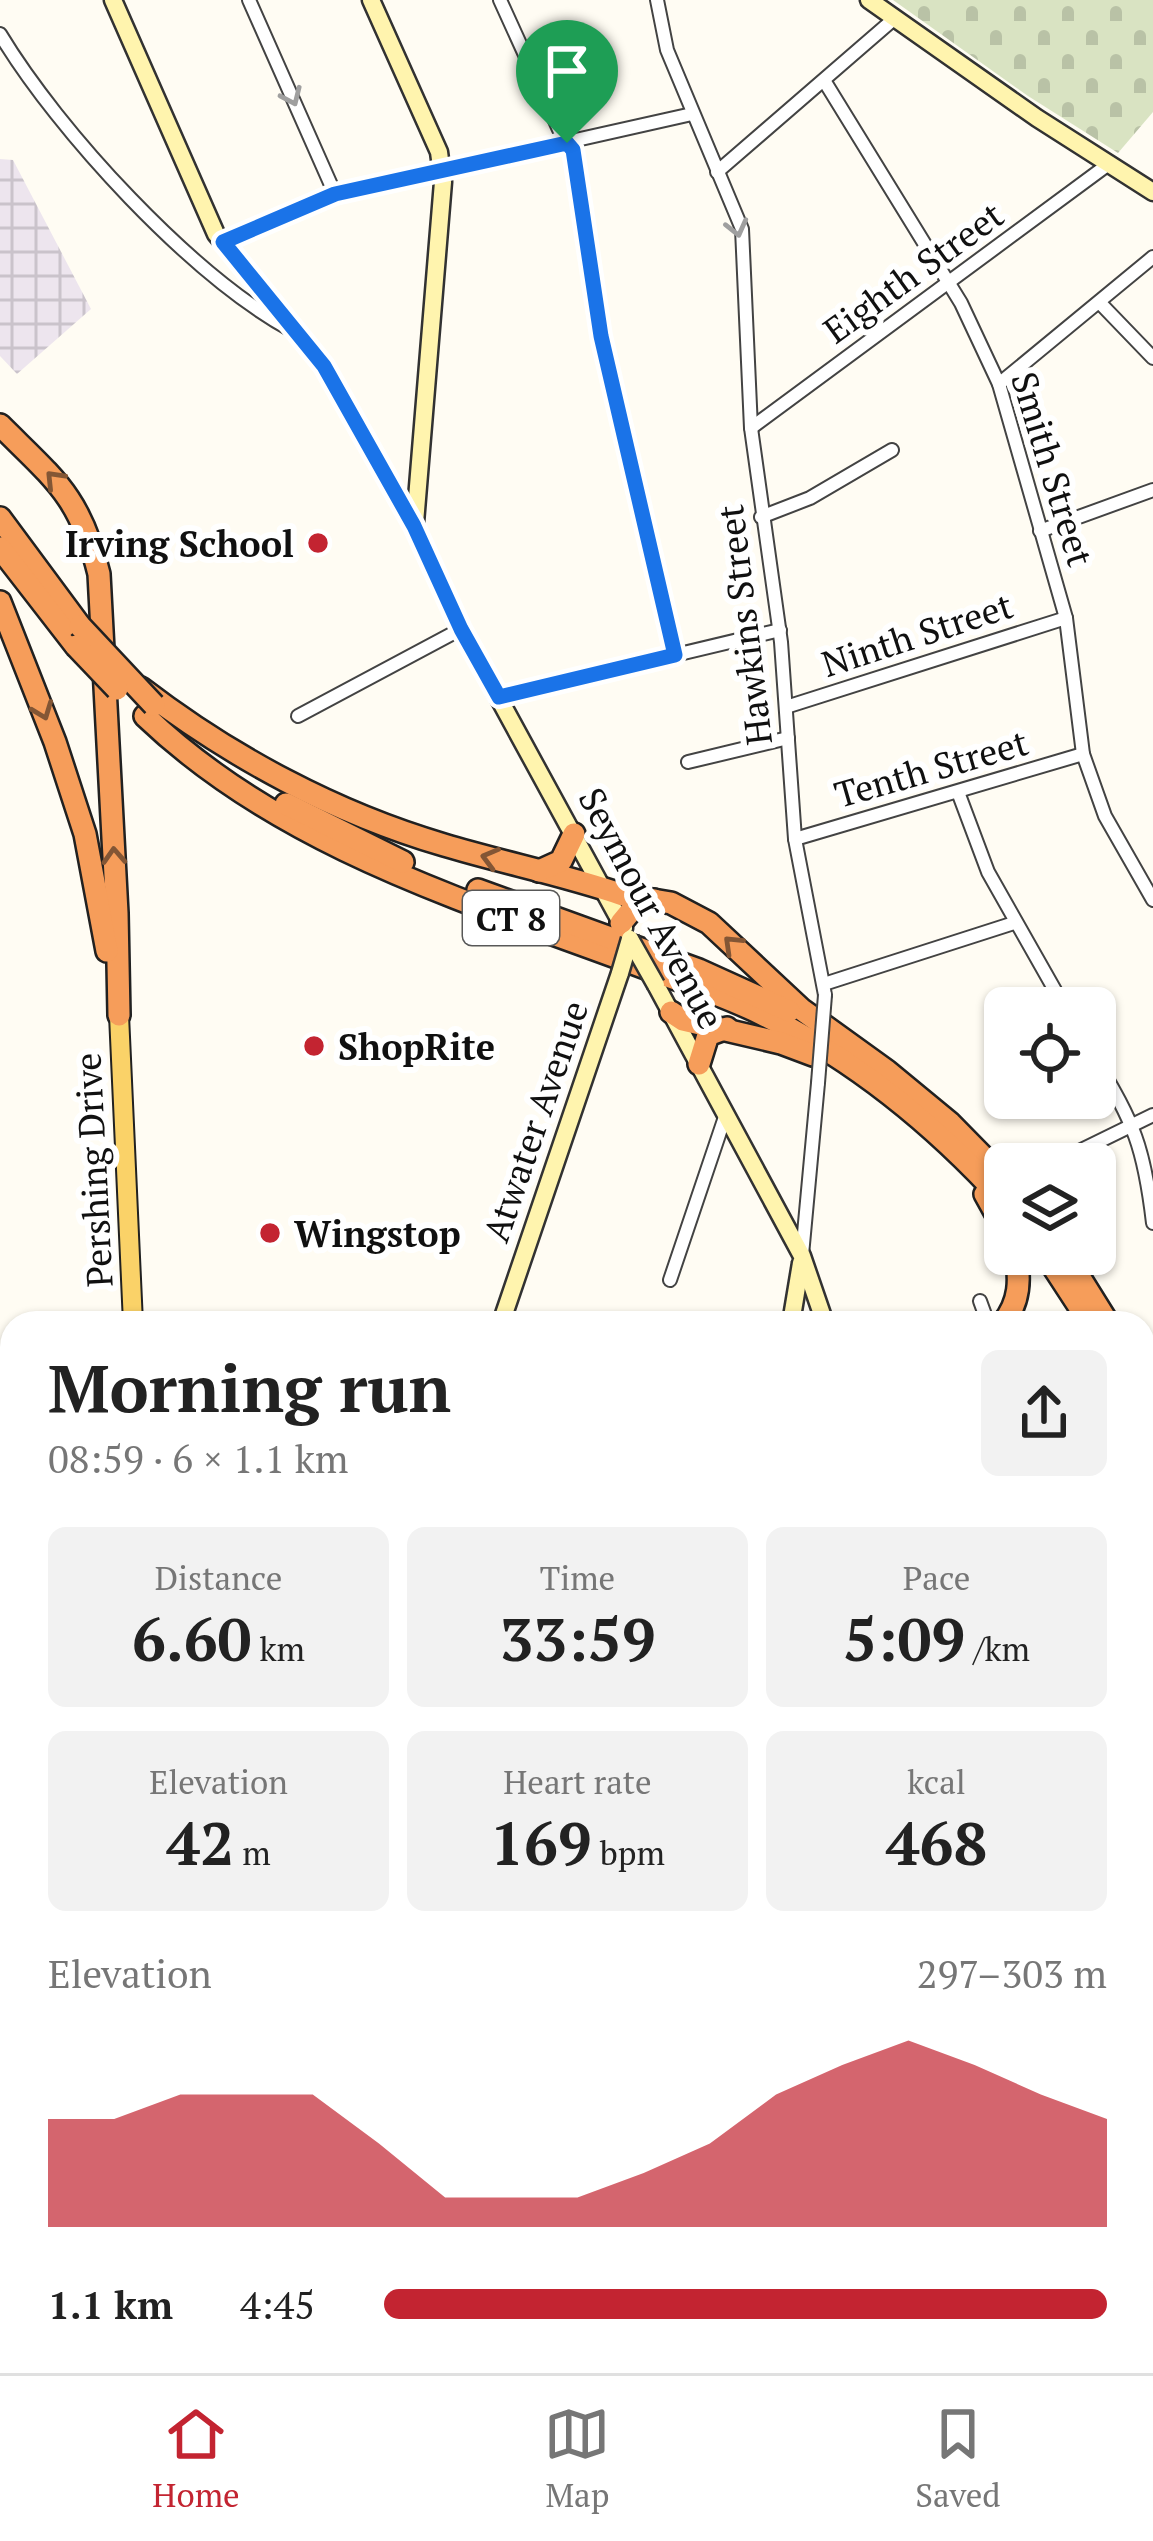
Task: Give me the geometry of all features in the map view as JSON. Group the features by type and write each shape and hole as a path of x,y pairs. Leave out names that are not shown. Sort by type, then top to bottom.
{"highway":[{"path":"0,425 72,498 89,534 99,574 118,1015"},
{"name":"CT 8","path":"0,518 78,636 114,666 213,772 332,847 762,1013 893,1094 984,1179"},
{"name":"CT 8","path":"0,548 78,636 222,764 341,833 416,867 760,995 887,1071 984,1158"},
{"path":"0,602 85,834 118,1015"},
{"path":"152,706 274,775 360,815 440,844 623,895 661,900 709,923 801,1009 887,1071"},
{"path":"539,871 561,861 574,834"},
{"path":"626,932 636,905 661,900"},
{"path":"671,1012 683,1020 809,1053 893,1094"},
{"path":"699,1064 708,1035 727,1028"},
{"path":"960,1153 984,1194"},
{"path":"1011,1311 1017,1275"},
{"path":"1059,1275 1082,1311"},
{"path":"1078,1275 1101,1311"}],"main road":[{"name":"Seymour Avenue","path":"113,0 186,171 223,242 324,366 414,526 461,629 802,1256 821,1311"},
{"path":"371,0 439,152 442,170 414,526"},
{"path":"869,0 1153,192"},
{"name":"Atwater Avenue","path":"505,1311 620,973 626,932"},
{"name":"Pershing Drive","path":"118,1015 132,1311"},
{"path":"793,1311 802,1256"}],"street":[{"path":"250,0 335,194"},
{"path":"500,0 573,150 601,336 675,655"},
{"name":"Hawkins Street","path":"657,0 667,50 742,230 751,428 780,630 796,838 824,989 802,1256"},
{"path":"717,172 895,18"},
{"path":"0,34 77,140 139,203 254,310 299,334"},
{"name":"Smith Street","path":"825,82 949,284 999,385 1066,618 1083,754 1105,816 1153,901"},
{"path":"223,242 335,194 692,114"},
{"name":"Eighth Street","path":"751,428 1110,163"},
{"path":"999,385 1153,257"},
{"path":"1100,303 1153,358"},
{"path":"761,517 809,498 892,450"},
{"path":"1040,531 1153,490"},
{"name":"Ninth Street","path":"786,707 1066,618"},
{"path":"298,716 461,629"},
{"path":"499,697 780,630"},
{"path":"688,762 788,738"},
{"name":"Tenth Street","path":"796,838 1083,754"},
{"path":"958,792 988,872 1052,987"},
{"path":"824,989 1014,923"},
{"path":"1116,1093 1134,1123 1147,1169 1153,1222"},
{"path":"670,1280 726,1114"},
{"path":"1095,1143 1153,1115"},
{"path":"980,1301 984,1311"}],"shaded area":[{"path":"0,159 13,160 91,309 17,374 0,356"}],"green space":[{"path":"893,0 1153,0 1153,112 1118,153"}],"place":[{"name":"Irving School","path":"318,543"},
{"name":"ShopRite","path":"314,1046"},
{"name":"Wingstop","path":"270,1233"}],"route":[{"path":"567,143 573,150 601,336 675,655 499,697 461,629 414,526 324,366 223,242 335,194 567,143"}]}
